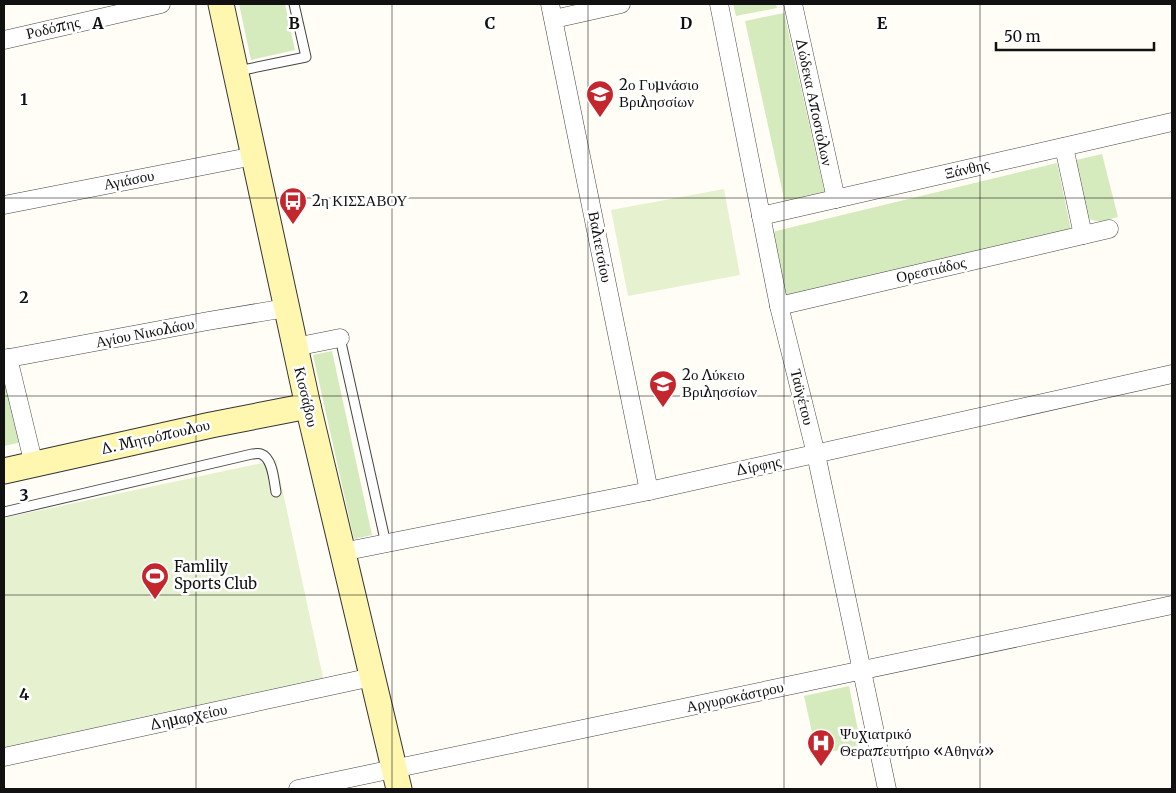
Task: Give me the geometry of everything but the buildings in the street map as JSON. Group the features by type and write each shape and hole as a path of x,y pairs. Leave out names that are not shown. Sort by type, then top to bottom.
{"street":[{"name":"Ροδόπης","path":"4,40 161,4"},
{"name":"Κισσάβου","path":"221,4 308,406 396,779"},
{"path":"552,11 622,4"},
{"name":"Ταϋγέτου","path":"719,4 780,306 816,454 887,789"},
{"name":"Δώδεκα Αποστόλων","path":"793,4 836,199"},
{"name":"Βαλτετσίου","path":"552,11 649,490"},
{"name":"Ξάνθης","path":"761,216 1172,122"},
{"path":"1064,147 1083,235"},
{"name":"Αγιάσου","path":"4,205 254,156"},
{"name":"Ορεστιάδος","path":"780,306 1109,229"},
{"name":"Αγίου Νικολάου","path":"6,359 286,308"},
{"path":"295,347 340,338"},
{"path":"6,359 34,465"},
{"name":"Δίρφης","path":"342,552 649,490 1172,374"},
{"name":"Δ. Μητρόπουλου","path":"4,472 211,424 308,406"},
{"name":"Αργυροκάστρου","path":"298,789 396,779 862,670 1172,605"},
{"name":"Δημαρχείου","path":"4,757 372,677"}],"lane":[{"path":"235,72 306,57 294,4"},
{"path":"340,338 386,544"},
{"path":"4,512 252,454 261,454 267,458 270,463 276,492"}],"green space":[{"path":"239,4 285,4 295,50 251,60"},
{"path":"733,4 776,4 777,8 736,16"},
{"path":"784,13 825,194 785,203 745,21"},
{"path":"1102,154 1118,217 1097,221 1086,216 1072,161"},
{"path":"1057,163 1071,230 785,297 772,232"},
{"path":"724,189 740,275 628,296 611,210"},
{"path":"332,351 372,535 354,539 313,355"},
{"path":"4,374 22,442 4,446"},
{"name":"Famlily Sports Club","path":"276,460 324,682 4,750 4,518"},
{"path":"849,686 861,745 817,755 804,696"}],"place":[{"name":"2ο Γυμνάσιο Βριλησσίων","path":"600,118"},
{"name":"2η ΚΙΣΣΑΒΟΥ","path":"293,225"},
{"name":"2ο Λύκειο Βριλησσίων","path":"663,408"},
{"name":"Famlily Sports Club","path":"155,600"},
{"name":"Ψυχιατρικό Θεραπευτήριο «Αθηνά»","path":"821,767"}]}
